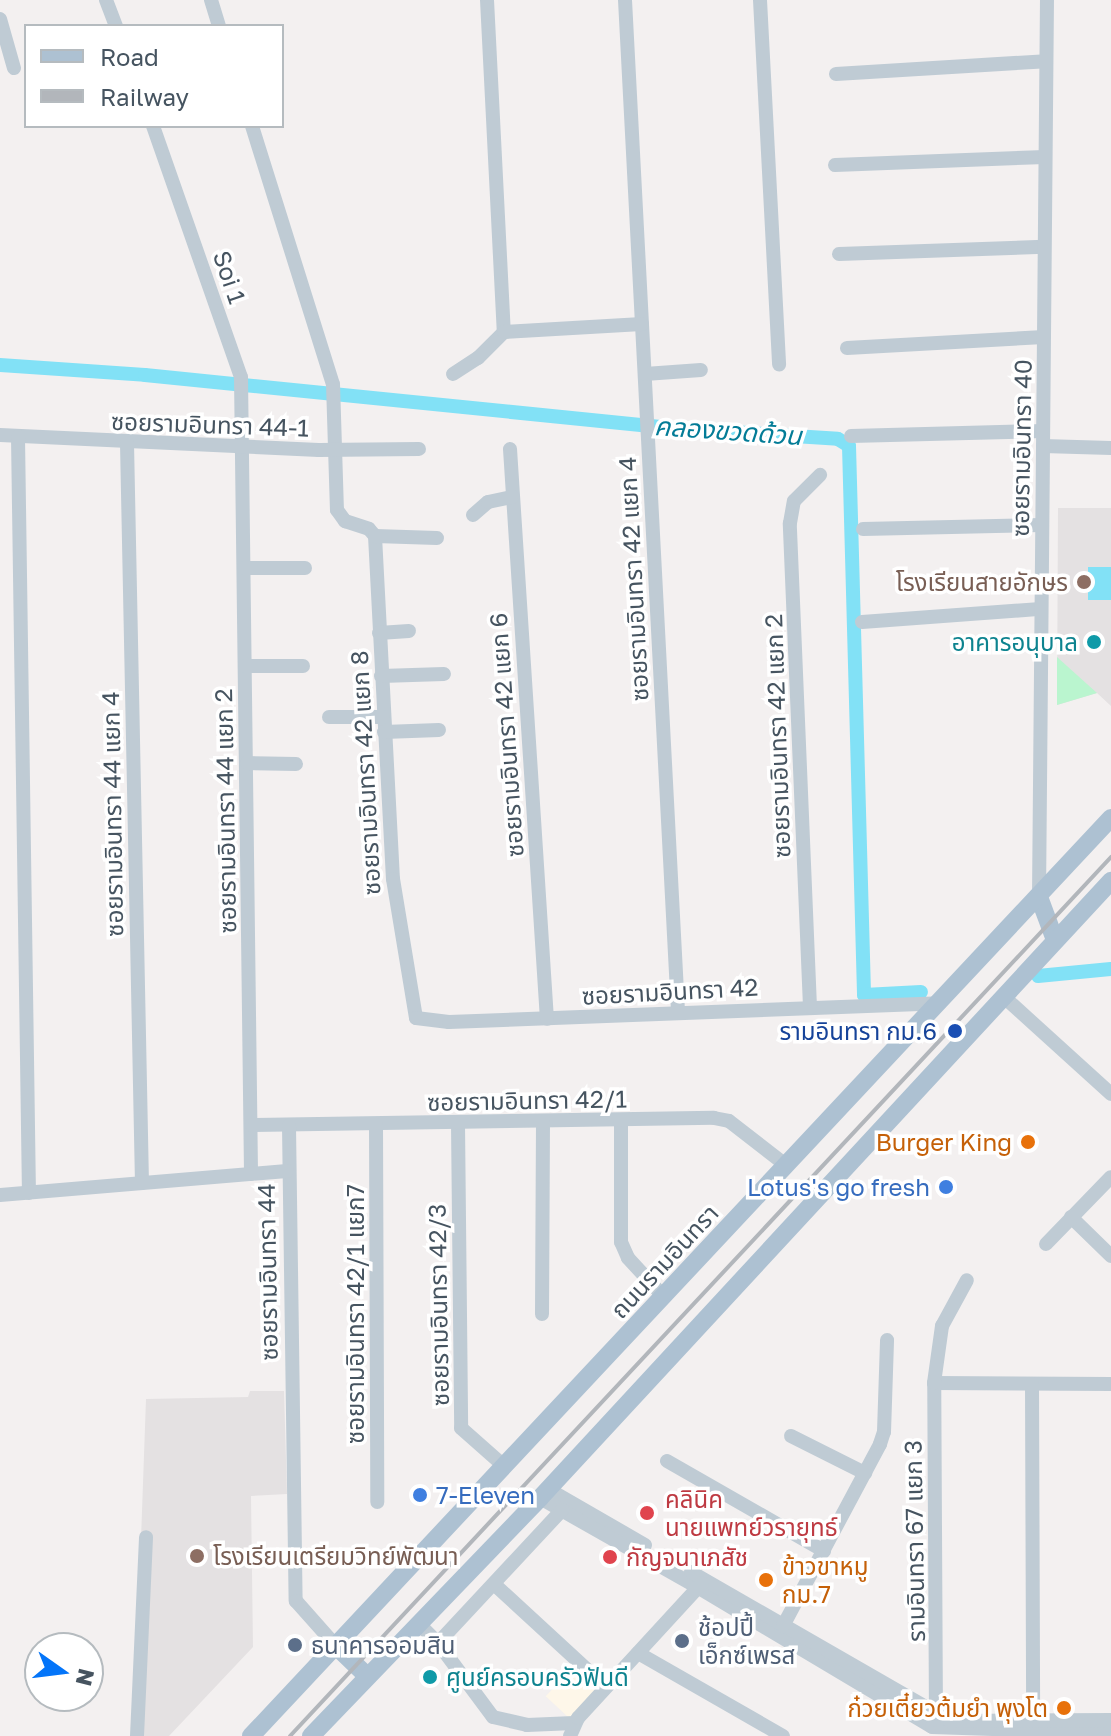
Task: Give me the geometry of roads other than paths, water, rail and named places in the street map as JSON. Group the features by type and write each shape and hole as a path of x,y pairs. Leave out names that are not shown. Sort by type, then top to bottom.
{"main road":[{"name":"ถนนรามอินทรา","path":"251,1736 1111,818"},
{"path":"311,1736 544,1494 1111,881"},
{"path":"1039,897 1055,940"},
{"path":"335,1645 367,1676"}],"street":[{"path":"106,0 115,24"},
{"path":"211,0 218,24"},
{"path":"487,0 504,332"},
{"name":"ซอยรามอินทรา 42 แยก 4","path":"625,0 678,1012"},
{"path":"760,0 779,365"},
{"name":"ซอยรามอินทรา 40","path":"1039,897 1047,0"},
{"path":"0,19 14,68"},
{"path":"836,74 1046,61"},
{"name":"Soi 1","path":"154,128 242,384 242,447"},
{"path":"253,128 333,384 339,516 375,536 437,538"},
{"path":"835,165 1045,157"},
{"path":"839,254 1044,247"},
{"path":"453,374 478,358 504,332 642,324"},
{"path":"847,348 1044,337"},
{"path":"645,374 701,370"},
{"name":"ซอยรามอินทรา 44-1","path":"0,435 242,447 419,449"},
{"path":"851,436 1043,439 1111,448"},
{"path":"18,437 29,1193"},
{"name":"ซอยรามอินทรา 44 แยก 4","path":"127,443 142,1183"},
{"name":"ซอยรามอินทรา 44 แยก 2","path":"242,447 251,1174"},
{"name":"ซอยรามอินทรา 42 แยก 6","path":"510,449 547,1019"},
{"name":"ซอยรามอินทรา 42 แยก 2","path":"810,1007 790,523 794,501 820,475"},
{"path":"473,515 488,502 512,497"},
{"path":"863,529 1042,525"},
{"name":"ซอยรามอินทรา 42 แยก 8","path":"375,536 395,909 413,1006"},
{"path":"244,568 305,568"},
{"path":"862,622 1041,609"},
{"path":"379,633 409,631"},
{"path":"245,666 303,666"},
{"path":"381,676 444,674"},
{"path":"329,717 439,730"},
{"path":"247,763 296,764"},
{"path":"1003,996 1111,1094"},
{"name":"ซอยรามอินทรา 42","path":"413,1006 416,1018 428,1022 940,1003"},
{"path":"621,1120 621,1242 628,1258 664,1297"},
{"name":"ซอยรามอินทรา 42/1","path":"252,1125 724,1120 787,1166"},
{"path":"542,1314 543,1122"},
{"name":"ซอยรามอินทรา 42/3","path":"458,1124 461,1428 504,1466"},
{"name":"ซอยรามอินทรา 42/1 แยก7","path":"376,1125 377,1502"},
{"path":"287,1171 289,1126"},
{"name":"ซอยรามอินทรา 44","path":"0,1195 287,1171 296,1601 335,1645"},
{"path":"1046,1244 1111,1177"},
{"path":"1071,1217 1111,1256"},
{"name":"รามอินทรา 67 แยก 3","path":"935,1726 934,1383 942,1326 967,1280"},
{"path":"783,1626 884,1432 887,1340"},
{"path":"934,1383 1111,1384"},
{"path":"1032,1384 1032,1729"},
{"path":"791,1436 865,1473"},
{"path":"667,1461 824,1551"},
{"path":"544,1494 562,1510 783,1626 935,1726"},
{"path":"544,1494 701,1584 935,1726 1111,1733"},
{"path":"438,1643 562,1510"},
{"path":"137,1736 146,1537"},
{"path":"494,1584 606,1687"},
{"path":"419,1624 438,1643 493,1717 572,1730 606,1687 701,1584"},
{"path":"638,1653 783,1736"},
{"path":"1032,1729 1111,1720"}],"water":[{"path":"1088,567 1111,567 1111,600 1088,600"}],"waterway":[{"name":"คลองขวดด้วน","path":"0,365 145,375 670,428 838,439 849,446 864,995 921,992"},
{"name":"คลองขวดด้วน","path":"1038,976 1111,969"}],"railway":[{"path":"290,1736 1111,857"}],"place":[{"name":"โรงเรียนสายอักษร","path":"1084,582"},
{"name":"อาคารอนุบาล","path":"1094,642"},
{"name":"รามอินทรา กม.6","path":"955,1031"},
{"name":"Burger King","path":"1028,1142"},
{"name":"Lotus's go fresh","path":"946,1187"},
{"name":"7-Eleven","path":"420,1495"},
{"name":"คลินิค นายแพทย์วรายุทธ์","path":"647,1513"},
{"name":"โรงเรียนเตรียมวิทย์พัฒนา","path":"197,1556"},
{"name":"กัญจนาเภสัช","path":"610,1557"},
{"name":"ข้าวขาหมู กม.7","path":"766,1580"},
{"name":"ช้อปปี้ เอ็กซ์เพรส","path":"682,1641"},
{"name":"ธนาคารออมสิน","path":"295,1645"},
{"name":"ศูนย์ครอบครัวฟันดี","path":"430,1677"},
{"name":"ก๋วยเตี๋ยวต้มยำ พุงโต","path":"1064,1708"}]}
